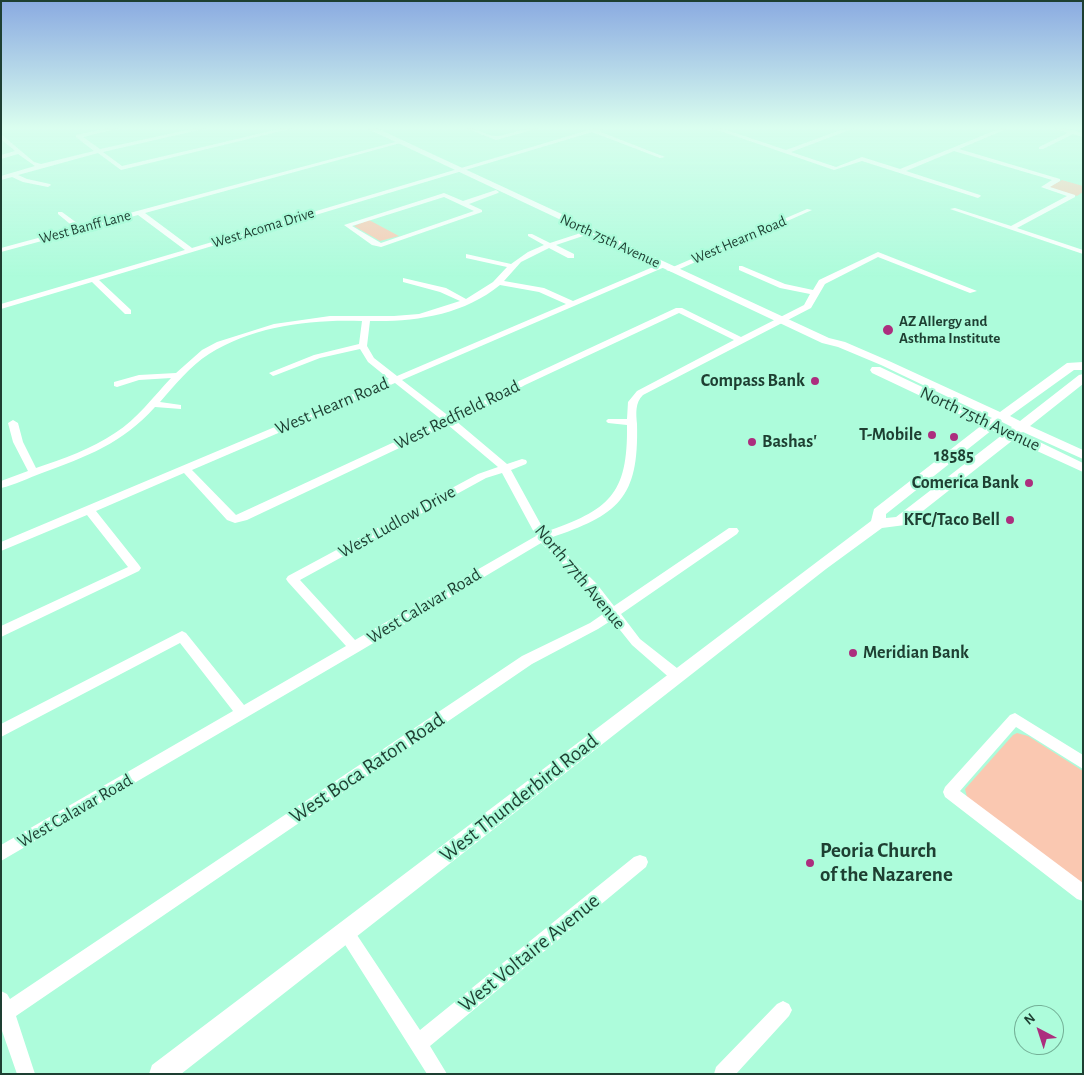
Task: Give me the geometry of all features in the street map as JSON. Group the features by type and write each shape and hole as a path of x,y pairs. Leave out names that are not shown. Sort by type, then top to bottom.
{"main road":[{"name":"North 75th Avenue","path":"475,177 779,320 826,341 841,344 885,363 996,421 1083,455"},
{"name":"West Thunderbird Road","path":"161,1074 878,523 879,512 996,421 1071,366 1083,366"},
{"path":"878,523 900,522 1083,378"},
{"name":"North 75th Avenue","path":"1016,430 1083,468"}],"street":[{"path":"18,177 25,181 48,184"},
{"name":"West Banff Lane","path":"1,250 272,177"},
{"name":"West Acoma Drive","path":"1,307 436,177"},
{"path":"917,177 978,196 970,200"},
{"path":"1012,228 1073,196 1044,187 1058,180 1048,177"},
{"path":"444,195 480,211 381,245 347,225 444,195"},
{"path":"961,204 951,209 1083,252"},
{"name":"West Hearn Road","path":"1,548 573,304 809,210"},
{"path":"60,213 80,229"},
{"path":"140,213 190,250"},
{"path":"1,485 94,448 120,434 153,404 178,376 210,350 237,337 283,324 331,318 405,318 431,314 486,292 498,282 511,266 534,252 590,232"},
{"path":"530,235 571,256"},
{"name":"West Calavar Road","path":"1,854 542,537 586,520 607,507 626,485 632,467 634,400 643,391 808,306 819,285 825,279 878,254 973,291"},
{"path":"469,256 511,266"},
{"path":"742,268 783,286 816,293"},
{"path":"93,279 128,312"},
{"path":"406,280 443,290 465,301"},
{"path":"498,282 542,290 573,304"},
{"path":"331,318 334,306"},
{"name":"West Redfield Road","path":"185,469 235,519 483,406 522,383 679,310 740,340"},
{"path":"273,373 309,358 337,350 363,346 366,318"},
{"name":"North 77th Avenue","path":"363,346 371,360 394,380 481,446 504,467 542,537 592,586 636,642 677,676"},
{"path":"116,384 151,375 178,376"},
{"path":"153,404 178,408"},
{"path":"611,421 632,422"},
{"path":"13,423 18,442 33,472"},
{"name":"West Ludlow Drive","path":"355,648 292,579 482,476 522,462"},
{"path":"1,632 135,568 89,510"},
{"name":"West Boca Raton Road","path":"3,1006 527,660 574,637 733,531"},
{"path":"1,731 182,636 243,713"},
{"path":"1083,763 1015,719 950,792 1083,893"},
{"name":"West Voltaire Avenue","path":"418,1044 640,862"},
{"path":"345,932 438,1074"},
{"path":"3,1006 26,1074"},
{"path":"723,1074 783,1010"}],"shaded area":[{"path":"1062,180 1083,186 1083,192 1077,196 1048,187"},
{"path":"369,220 399,236 380,241 354,226"},
{"path":"1017,733 1028,736 1083,771 1083,886 967,797 965,789 1013,735"}],"place":[{"name":"AZ Allergy and Asthma Institute","path":"888,330"},
{"name":"Compass Bank","path":"815,381"},
{"name":"T-Mobile","path":"932,435"},
{"name":"18585","path":"954,437"},
{"name":"Bashas'","path":"752,442"},
{"name":"Comerica Bank","path":"1029,483"},
{"name":"KFC/Taco Bell","path":"1010,520"},
{"name":"Meridian Bank","path":"853,653"},
{"name":"Peoria Church of the Nazarene","path":"810,863"}]}
